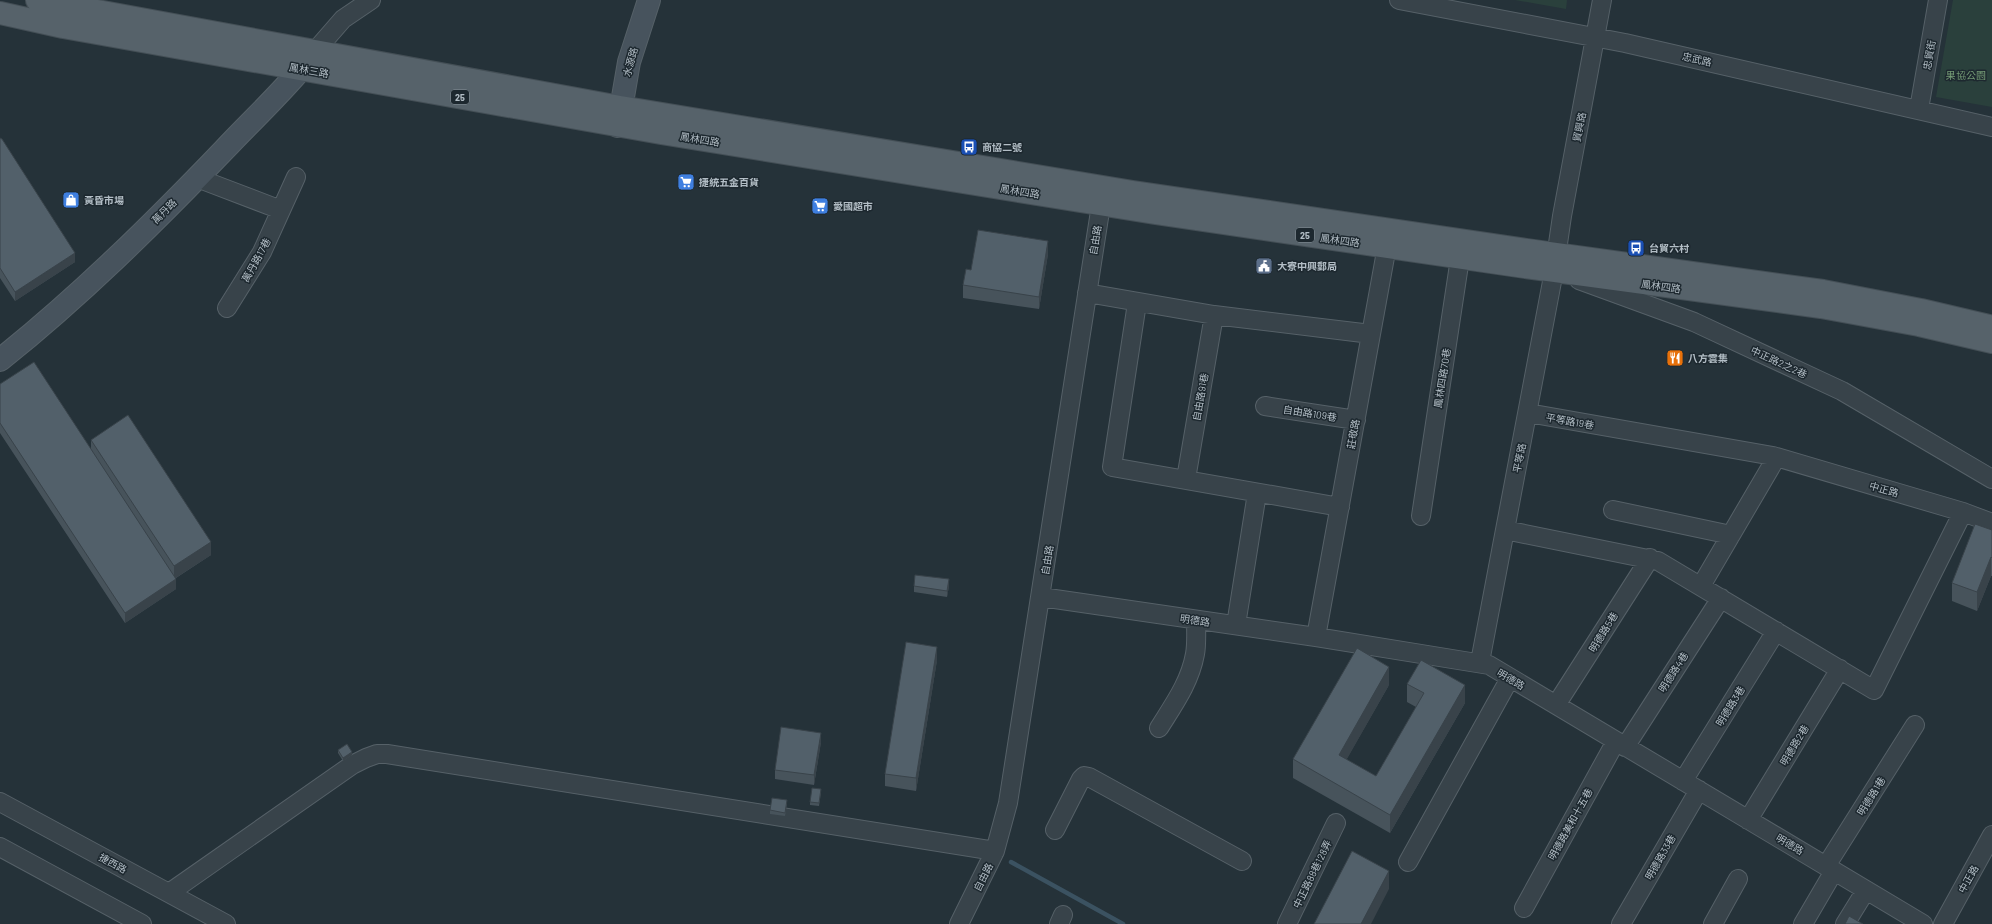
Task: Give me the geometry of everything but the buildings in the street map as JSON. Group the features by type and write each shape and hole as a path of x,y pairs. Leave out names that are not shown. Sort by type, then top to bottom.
{"main road":[{"name":"鳳林三路","path":"37,0 316,50 619,116"},
{"name":"鳳林三路","path":"0,13 63,27 301,69 619,116"},
{"name":"鳳林四路","path":"619,116 1102,196 1461,249 1555,262 1823,291 1921,310 1992,327"},
{"name":"鳳林四路","path":"1555,262 1821,307 1919,325 1992,342"}],"street":[{"path":"316,50 343,19 371,0"},
{"name":"水源路","path":"619,116 629,62 649,0"},
{"name":"忠武路","path":"1399,0 1595,37 1919,109 1992,127"},
{"name":"貿興路","path":"1555,262 1602,0"},
{"name":"忠貿街","path":"1919,109 1938,0"},
{"name":"萬丹路","path":"0,360 56,314 128,248 301,69 316,50"},
{"name":"萬丹路17巷","path":"227,308 262,252 296,177"},
{"path":"197,178 281,210"},
{"name":"自由路","path":"959,924 995,851 1008,803 1102,196"},
{"name":"莊敬路","path":"1316,637 1388,238"},
{"name":"鳳林四路70巷","path":"1421,516 1461,249"},
{"name":"平等路","path":"1480,662 1528,413 1555,262"},
{"name":"中正路2之2巷","path":"1555,262 1694,322 1842,391 1992,479"},
{"path":"1087,293 1137,303 1214,315 1371,334"},
{"path":"1137,303 1112,467 1340,507"},
{"name":"自由路91巷","path":"1186,479 1214,315"},
{"name":"自由路109巷","path":"1265,406 1356,420"},
{"name":"平等路19巷","path":"1528,413 1612,428"},
{"name":"中正路","path":"1612,428 1776,458 1963,512 1992,523"},
{"path":"1701,586 1776,458"},
{"path":"1236,625 1257,493"},
{"path":"1613,510 1731,535"},
{"path":"1505,530 1650,558 1658,561 1874,690 1963,512"},
{"name":"明德路5巷","path":"1556,705 1650,558"},
{"name":"明德路","path":"1041,597 1316,637 1480,662 1489,665 1923,924"},
{"name":"明德路4巷","path":"1621,744 1721,598"},
{"path":"1159,728 1184,689 1192,669 1196,652 1196,620"},
{"name":"明德路3巷","path":"1683,781 1776,631"},
{"name":"明德路2巷","path":"1748,820 1840,669"},
{"path":"1408,862 1510,678"},
{"name":"明德路1巷","path":"1803,924 1830,868 1915,725"},
{"name":"明德路美和十五巷","path":"1524,908 1621,744"},
{"path":"169,893 352,766 377,754 995,851"},
{"path":"1054,830 1084,776 1089,777 1242,861"},
{"name":"明德路33巷","path":"1621,924 1699,790"},
{"name":"捷西路","path":"0,802 226,924"},
{"name":"中正路88巷128弄","path":"1287,924 1336,824"},
{"name":"中正路","path":"1943,924 1992,835"},
{"path":"0,847 142,924"},
{"path":"1713,924 1738,879"},
{"path":"1845,924 1866,890"}],"green space":[{"path":"1515,0 1567,0 1566,9"},
{"name":"果協公園","path":"1953,0 1992,0 1992,107 1936,97"}],"waterway":[{"path":"1011,862 1123,924"}],"place":[{"name":"商協二號","path":"969,147"},
{"name":"捷統五金百貨","path":"686,182"},
{"name":"黃昏市場","path":"71,200"},
{"name":"愛國超市","path":"820,206"},
{"name":"台貿六村","path":"1636,248"},
{"name":"大寮中興郵局","path":"1264,266"},
{"name":"八方雲集","path":"1675,358"}]}
